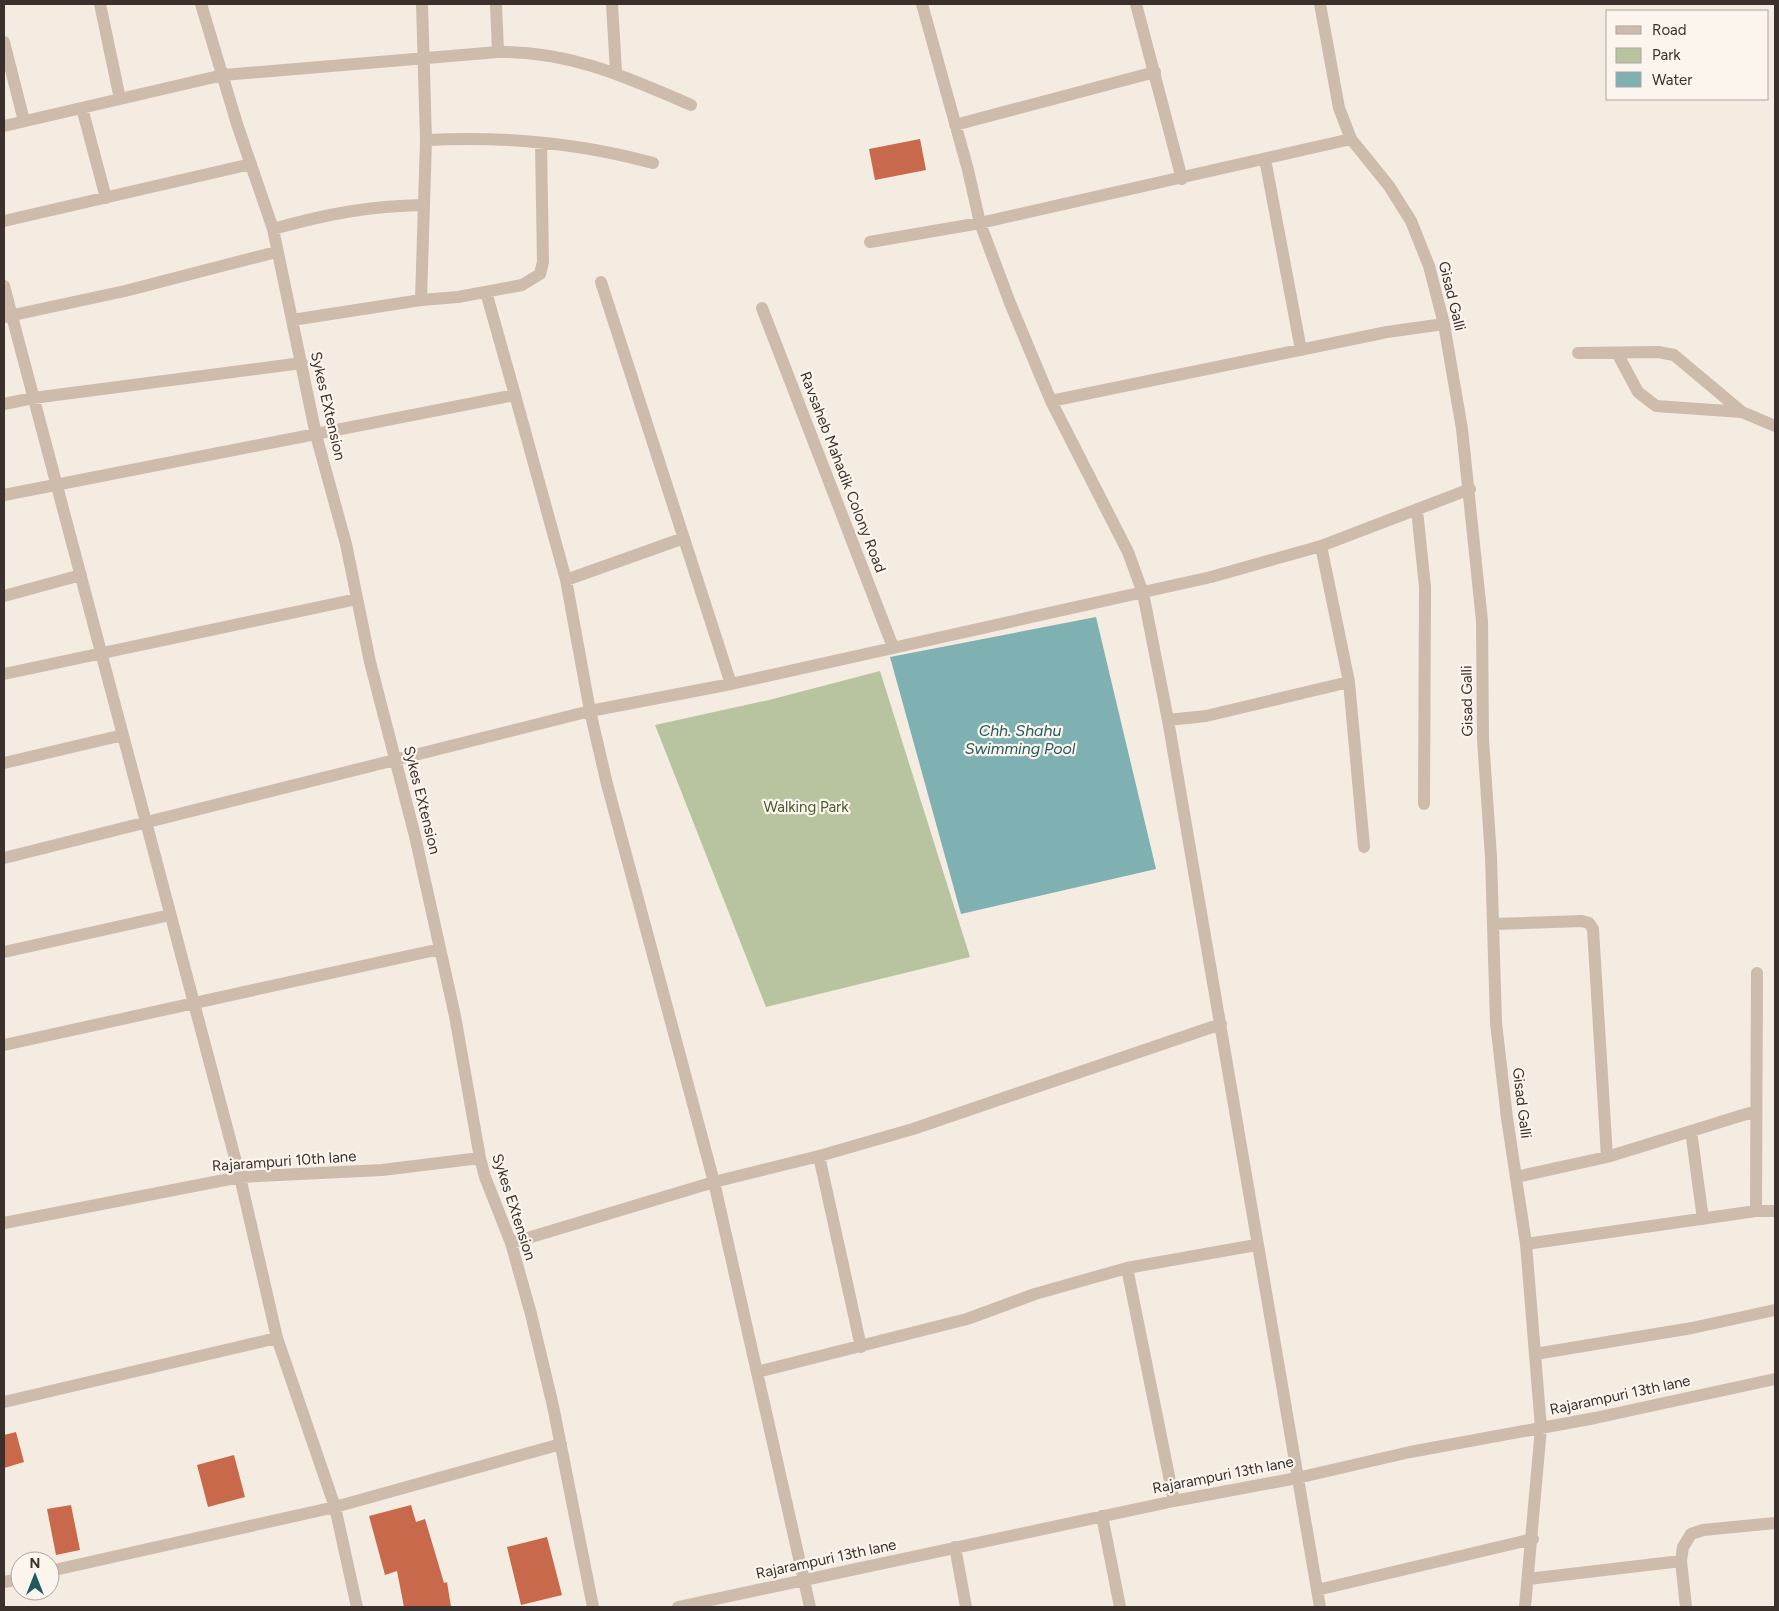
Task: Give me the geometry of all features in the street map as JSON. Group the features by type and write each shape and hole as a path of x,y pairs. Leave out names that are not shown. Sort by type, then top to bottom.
{"street":[{"path":"100,4 120,99"},
{"name":"Sykes EXtension","path":"201,4 273,229 276,252 316,435 346,544 395,760 415,836 457,1026 480,1158 485,1177 511,1243 531,1314 561,1444 593,1607"},
{"path":"421,300 426,140 422,4"},
{"path":"496,4 498,52"},
{"path":"612,4 616,72"},
{"path":"922,4 980,223 1051,401 1128,552 1143,593 1168,720 1221,1024 1256,1245 1320,1607"},
{"path":"1136,4 1182,179"},
{"name":"Gisad Galli","path":"1320,4 1339,108 1351,139 1389,186 1411,221 1429,266 1444,324 1470,489 1482,621 1483,739 1491,856 1496,1022 1526,1244 1541,1428 1534,1492 1533,1539 1525,1607"},
{"path":"4,42 24,122"},
{"path":"4,126 223,75 424,60 498,52 521,52 568,59 616,72 691,105"},
{"path":"955,124 1155,72"},
{"path":"82,108 106,198"},
{"path":"426,140 460,138 541,143 607,150 653,162"},
{"path":"870,242 980,223 1182,179 1351,139"},
{"path":"292,320 486,292 522,285 540,274 543,262 541,143"},
{"path":"1265,159 1301,350"},
{"path":"4,221 251,164"},
{"path":"273,229 326,214 358,208 424,205"},
{"path":"8,316 125,291 276,252"},
{"path":"601,282 731,684"},
{"path":"4,286 8,316 34,398 240,1177 277,1338 335,1507 357,1607"},
{"path":"486,292 566,580 590,711 714,1182 810,1607"},
{"name":"Ravsaheb Mahadik Colony Road","path":"762,308 893,647"},
{"path":"1051,401 1387,332 1444,324"},
{"path":"1578,353 1658,352 1674,355 1742,412 1775,426"},
{"path":"1617,353 1638,392 1656,406 1742,412"},
{"path":"4,404 34,398 302,364"},
{"path":"4,495 515,395"},
{"path":"4,858 590,711 731,684 1143,593 1321,546 1470,489"},
{"path":"1418,510 1425,587 1424,804"},
{"path":"566,580 684,538"},
{"path":"1321,546 1349,682 1364,847"},
{"path":"4,596 81,575"},
{"path":"4,674 357,599"},
{"path":"1168,720 1206,716 1349,682"},
{"path":"4,763 123,735"},
{"path":"4,952 170,915"},
{"path":"1493,924 1582,921 1589,923 1593,930 1607,1157"},
{"path":"4,1045 440,949"},
{"path":"1756,1211 1757,973"},
{"path":"511,1243 714,1182 819,1156 1019,1094 1221,1024"},
{"path":"1516,1177 1607,1157 1756,1111"},
{"path":"1691,1131 1703,1219"},
{"path":"819,1156 861,1346"},
{"name":"Rajarampuri 10th lane","path":"4,1222 240,1177 382,1170 480,1158"},
{"path":"1526,1244 1756,1211 1775,1211"},
{"path":"756,1372 967,1319 1035,1294 1127,1268 1256,1245"},
{"path":"1127,1268 1174,1501"},
{"path":"1535,1354 1692,1328 1775,1310"},
{"path":"4,1402 277,1338"},
{"name":"Rajarampuri 13th lane","path":"678,1607 726,1602 804,1580 1102,1516 1297,1478 1410,1452 1541,1428 1775,1379"},
{"path":"60,1569 335,1507 561,1444"},
{"path":"1102,1516 1120,1607"},
{"path":"1686,1607 1681,1560 1683,1547 1690,1534 1703,1530 1775,1522"},
{"path":"1317,1590 1533,1539"},
{"path":"956,1548 966,1607"},
{"path":"1528,1579 1681,1560"}],"green space":[{"name":"Walking Park","path":"880,671 970,957 766,1007 655,725 769,700"}],"water":[{"name":"Chh. Shahu Swimming Pool","path":"1096,617 1156,869 961,914 890,657"}],"building":[{"path":"920,139 926,170 875,180 869,149"},
{"path":"16,1432 24,1462 4,1468 4,1435"},
{"path":"234,1455 245,1497 208,1507 197,1465"},
{"path":"71,1505 80,1550 60,1554 60,1551 55,1551 47,1509"},
{"path":"411,1505 416,1522 425,1519 444,1583 447,1582 451,1607 404,1607 397,1571 385,1575 369,1516"},
{"path":"547,1537 562,1595 521,1605 507,1547"}]}
